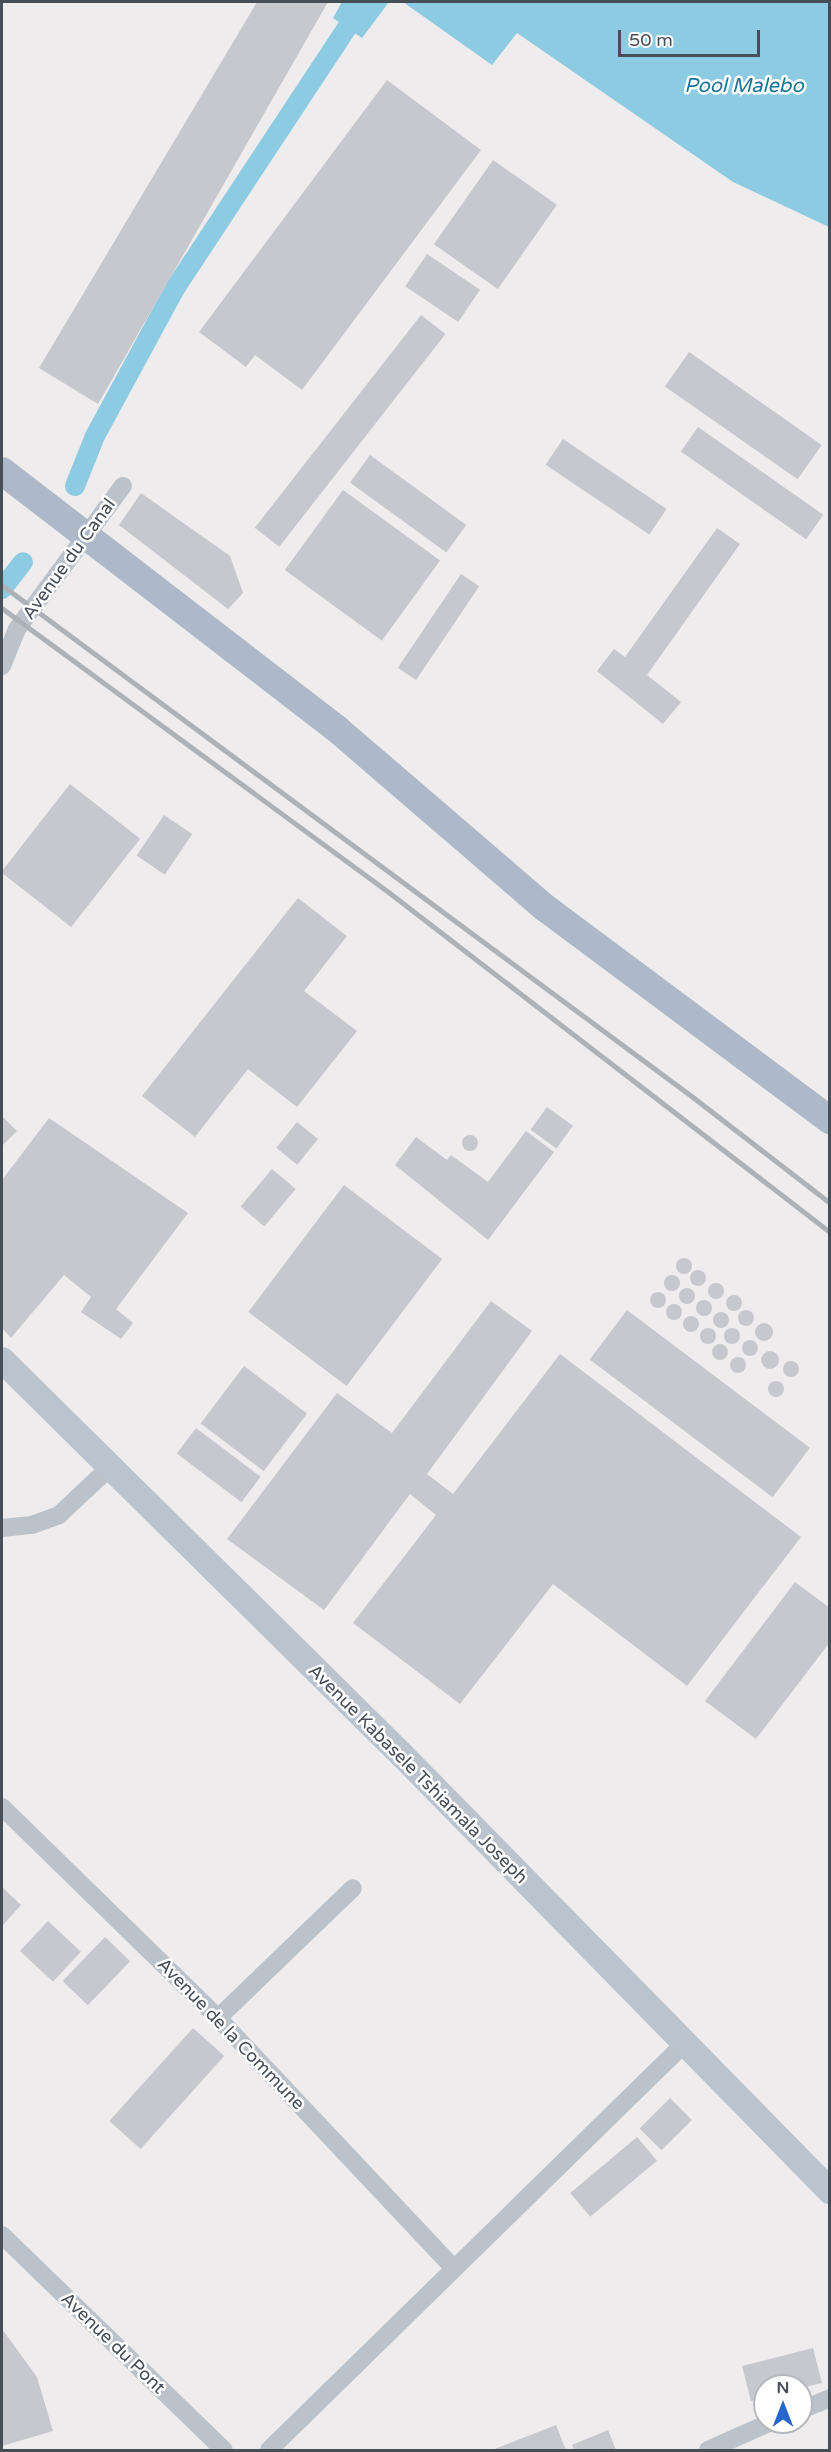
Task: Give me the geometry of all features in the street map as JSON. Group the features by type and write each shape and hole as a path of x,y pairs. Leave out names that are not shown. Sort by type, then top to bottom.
{"main road":[{"path":"2,471 80,534 337,729 544,907 830,1120"},
{"name":"Avenue Kabasele Tshiamala Joseph","path":"2,1360 108,1469 402,1755 830,2191"}],"street":[{"name":"Avenue du Canal","path":"2,666 18,629 80,534 123,486"},
{"path":"2,1528 32,1524 59,1515 108,1469"},
{"name":"Avenue de la Commune","path":"2,1807 218,2018 454,2268"},
{"path":"218,2018 353,1888"},
{"path":"269,2451 685,2043"},
{"name":"Avenue du Pont","path":"2,2235 224,2451"},
{"path":"813,2405 830,2398"},
{"path":"708,2451 753,2430"}],"water":[{"path":"342,2 389,2 362,38 333,18"},
{"name":"Pool Malebo","path":"403,2 829,2 829,227 733,182 517,33 492,65"}],"building":[{"path":"257,2 328,2 98,404 39,368"},
{"path":"387,80 481,150 302,390 255,355 246,367 199,332"},
{"path":"493,160 557,205 498,289 434,244"},
{"path":"427,254 480,290 458,322 405,286"},
{"path":"421,315 445,334 279,547 255,528"},
{"path":"689,352 822,445 798,479 665,386"},
{"path":"698,427 823,515 806,539 681,452"},
{"path":"563,439 667,509 649,535 546,465"},
{"path":"370,455 466,525 446,552 350,483"},
{"path":"343,490 440,561 382,641 285,570"},
{"path":"141,493 230,556 243,593 228,609 119,525"},
{"path":"717,528 740,544 647,675 681,702 663,724 597,671 614,649 625,657"},
{"path":"461,574 479,586 416,680 398,668"},
{"path":"70,784 140,839 71,927 2,873"},
{"path":"164,815 192,834 165,875 137,856"},
{"path":"298,898 347,936 304,991 357,1031 297,1107 248,1069 195,1137 142,1096"},
{"path":"547,1107 573,1126 556,1148 531,1130"},
{"path":"2,1116 17,1131 2,1146"},
{"path":"49,1118 188,1213 116,1309 133,1323 121,1339 81,1312 91,1297 64,1275 11,1338 2,1328 2,1180"},
{"path":"297,1122 318,1139 297,1165 276,1148"},
{"path":"526,1131 554,1152 488,1240 395,1165 416,1137 447,1160 451,1155 488,1182"},
{"path":"467,1135 473,1135 478,1143 476,1149 467,1151 462,1146 462,1140"},
{"path":"272,1169 296,1189 264,1226 241,1207"},
{"path":"344,1185 442,1259 347,1386 248,1312"},
{"path":"681,1258 687,1258 692,1266 690,1272 681,1274 676,1269 676,1263"},
{"path":"695,1270 701,1270 706,1278 704,1284 695,1286 690,1281 690,1275"},
{"path":"669,1275 675,1275 680,1283 678,1289 669,1291 664,1286 664,1280"},
{"path":"713,1283 719,1283 724,1291 722,1297 713,1299 708,1294 708,1288"},
{"path":"684,1288 690,1288 695,1296 693,1302 684,1304 679,1299 679,1293"},
{"path":"655,1292 661,1292 666,1300 664,1306 655,1308 650,1303 650,1297"},
{"path":"731,1295 737,1295 742,1303 740,1309 731,1311 726,1306 726,1300"},
{"path":"701,1300 707,1300 712,1308 710,1314 701,1316 696,1311 696,1305"},
{"path":"491,1301 532,1331 427,1474 453,1494 560,1354 801,1537 687,1686 553,1584 460,1704 353,1623 436,1515 410,1494 324,1610 227,1539 337,1393 392,1433"},
{"path":"671,1304 677,1304 682,1312 680,1318 671,1320 666,1315 666,1309"},
{"path":"627,1310 810,1448 773,1497 590,1360"},
{"path":"743,1310 749,1310 754,1318 752,1324 743,1326 738,1321 738,1315"},
{"path":"718,1312 724,1312 729,1320 727,1326 718,1328 713,1323 713,1317"},
{"path":"688,1316 694,1316 699,1324 697,1330 688,1332 683,1327 683,1321"},
{"path":"764,1323 770,1326 773,1332 770,1338 764,1341 758,1338 755,1332 758,1326"},
{"path":"705,1328 711,1328 716,1336 714,1342 705,1344 700,1339 700,1333"},
{"path":"729,1328 735,1328 740,1336 738,1342 729,1344 724,1339 724,1333"},
{"path":"747,1340 753,1340 758,1348 756,1354 747,1356 742,1351 742,1345"},
{"path":"717,1344 723,1344 728,1352 726,1358 717,1360 712,1355 712,1349"},
{"path":"770,1351 776,1354 779,1360 776,1366 770,1369 764,1366 761,1360 764,1354"},
{"path":"735,1357 741,1357 746,1365 744,1371 735,1373 730,1368 730,1362"},
{"path":"788,1361 794,1361 799,1369 797,1375 788,1377 783,1372 783,1366"},
{"path":"244,1366 307,1414 264,1471 201,1424"},
{"path":"773,1381 779,1381 784,1389 782,1395 773,1397 768,1392 768,1386"},
{"path":"196,1428 261,1477 241,1502 177,1454"},
{"path":"795,1582 830,1608 830,1642 756,1739 705,1701"},
{"path":"2,1887 21,1905 2,1926"},
{"path":"48,1921 81,1952 53,1982 20,1951"},
{"path":"105,1937 130,1961 88,2005 63,1981"},
{"path":"193,2028 224,2056 141,2149 109,2121"},
{"path":"670,2098 692,2120 662,2150 640,2128"},
{"path":"637,2137 657,2161 590,2217 570,2193"},
{"path":"2,2329 37,2377 53,2431 2,2446"},
{"path":"813,2348 822,2383 813,2385 813,2374 753,2374 753,2400 751,2401 742,2366"},
{"path":"556,2425 566,2450 492,2450"},
{"path":"608,2430 616,2450 574,2450 572,2445"}],"waterway":[{"path":"75,486 95,436 176,287 347,28"},
{"path":"2,589 23,562"}],"railway":[{"path":"2,585 693,1097 830,1203"},
{"path":"2,608 390,893 830,1232"}]}
